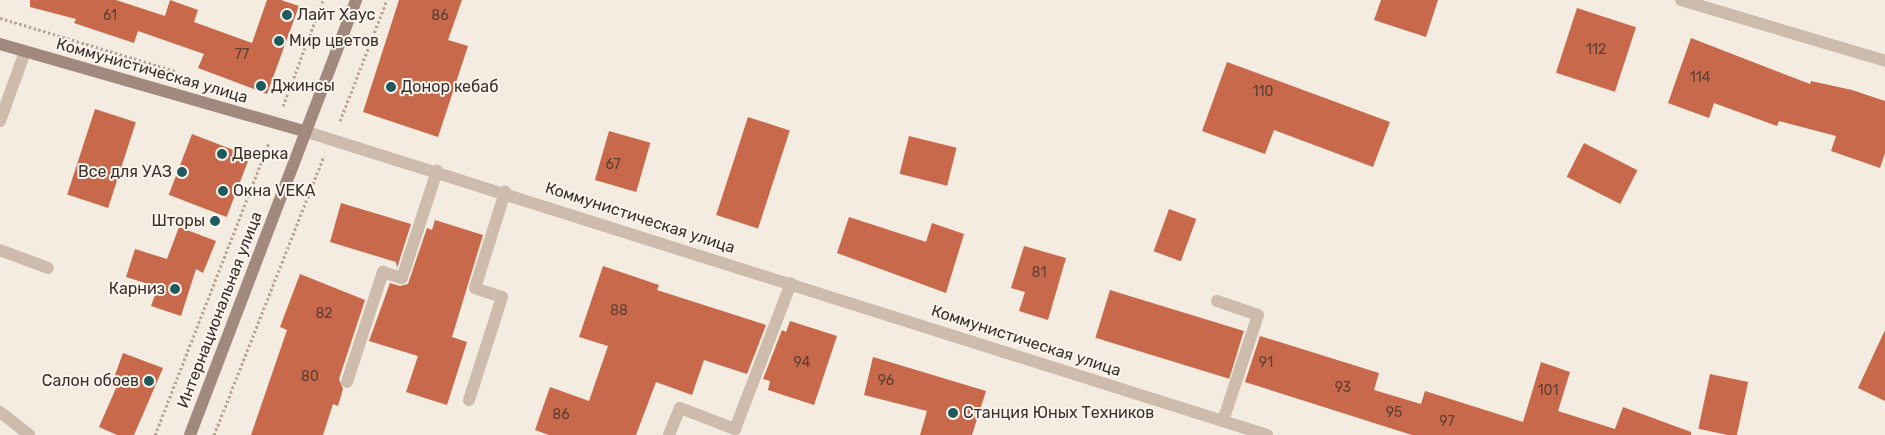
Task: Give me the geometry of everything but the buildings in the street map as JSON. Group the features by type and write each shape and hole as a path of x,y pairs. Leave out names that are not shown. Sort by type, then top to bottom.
{"main road":[{"name":"Интернациональная улица","path":"190,435 304,131 356,0"},
{"name":"Коммунистическая улица","path":"0,44 304,131"}],"street":[{"path":"1681,0 1885,61"},
{"path":"0,121 25,52"},
{"name":"Коммунистическая улица","path":"304,131 505,192 1267,435"},
{"path":"347,382 383,272 402,278 438,171"},
{"path":"469,400 502,297 474,288 505,192"},
{"path":"0,250 48,268"},
{"path":"669,435 680,408 735,429 791,283"},
{"path":"1217,301 1258,315 1223,421"},
{"path":"0,412 29,435"}],"path":[{"path":"155,435 323,0"},
{"path":"214,435 387,0"}],"place":[{"name":"Лайт Хаус","path":"287,15"},
{"name":"Мир цветов","path":"279,41"},
{"name":"Джинсы","path":"261,86"},
{"name":"Донор кебаб","path":"391,87"},
{"name":"Дверка","path":"222,154"},
{"name":"Все для УАЗ","path":"182,172"},
{"name":"Окна VEKA","path":"223,191"},
{"name":"Шторы","path":"215,221"},
{"name":"Карниз","path":"175,289"},
{"name":"Салон обоев","path":"149,381"},
{"name":"Станция Юных Техников","path":"953,413"}]}
